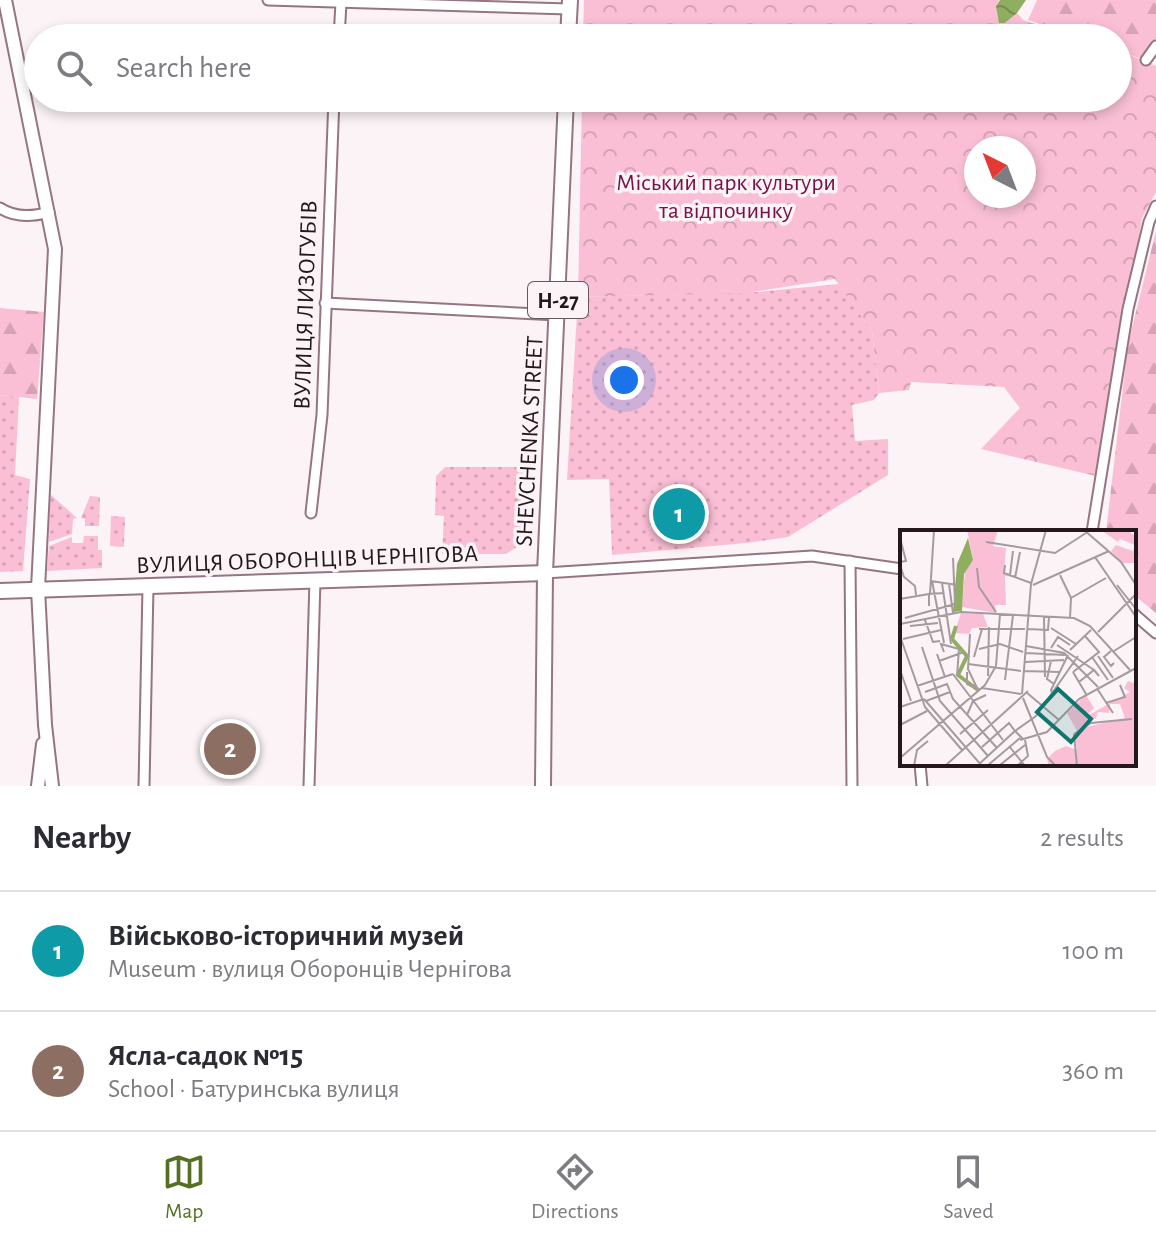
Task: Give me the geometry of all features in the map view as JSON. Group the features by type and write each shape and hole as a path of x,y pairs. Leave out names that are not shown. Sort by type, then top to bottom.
{"main road":[{"path":"569,24 570,4"},
{"name":"SHEVCHENKA STREET","path":"543,786 545,573 565,112"},
{"name":"ВУЛИЦЯ ОБОРОНЦІВ ЧЕРНІГОВА","path":"0,591 545,573"}],"street":[{"path":"5,0 24,92"},
{"path":"268,0 570,4"},
{"path":"340,24 341,3"},
{"path":"1146,60 1156,46"},
{"path":"28,112 55,249 38,589 45,725 52,786"},
{"name":"ВУЛИЦЯ ЛИЗОГУБІВ","path":"311,513 322,415 333,112"},
{"path":"1092,530 1123,338 1149,222 1156,206"},
{"path":"0,208 11,215 49,212"},
{"path":"325,303 557,315"},
{"name":"ВУЛИЦЯ ОБОРОНЦІВ ЧЕРНІГОВА","path":"545,573 812,556 900,569"},
{"path":"850,561 852,786"},
{"path":"309,786 315,580"},
{"path":"144,786 148,587"},
{"path":"1136,616 1156,633"},
{"path":"38,786 45,725"},
{"path":"920,766 922,786"}],"green space":[{"path":"584,0 999,0 996,6 1005,23 1017,13 1023,20 1036,24 583,24"},
{"path":"1037,0 1156,0 1156,46 1146,60 1132,56 1132,24 1040,24 1028,20"},
{"name":"Міський парк культури та відпочинку","path":"1132,56 1156,66 1156,192 1142,218 1096,476 981,449 1020,408 1004,387 911,382 909,390 879,393 872,331 835,279 746,293 578,297 582,112 1132,112"},
{"path":"1156,231 1156,613 1136,597 1136,530 1106,530 1128,344"},
{"path":"839,284 872,331 879,393 874,400 852,405 855,441 888,439 888,475 788,537 612,555 609,479 567,480 578,297 758,292"},
{"path":"0,308 44,312 37,399 0,395"},
{"path":"0,395 19,397 15,475 30,479 23,571 0,572"},
{"path":"445,467 523,467 520,545 506,554 442,554 444,516 435,515 436,476"},
{"path":"50,494 77,518 73,519 72,534 49,542"},
{"path":"90,496 100,497 99,526 85,526 85,519 81,518"},
{"path":"111,516 125,517 124,547 110,546"},
{"path":"84,536 98,536 102,568 47,571 49,546 72,537 72,543 83,543"}],"water":[{"path":"1000,0 1026,0 1017,13 1005,23 999,23 996,6"}],"place":[{"name":"Військово-історичний музей","path":"679,514"},
{"name":"Ясла-садок №15","path":"230,749"}]}
